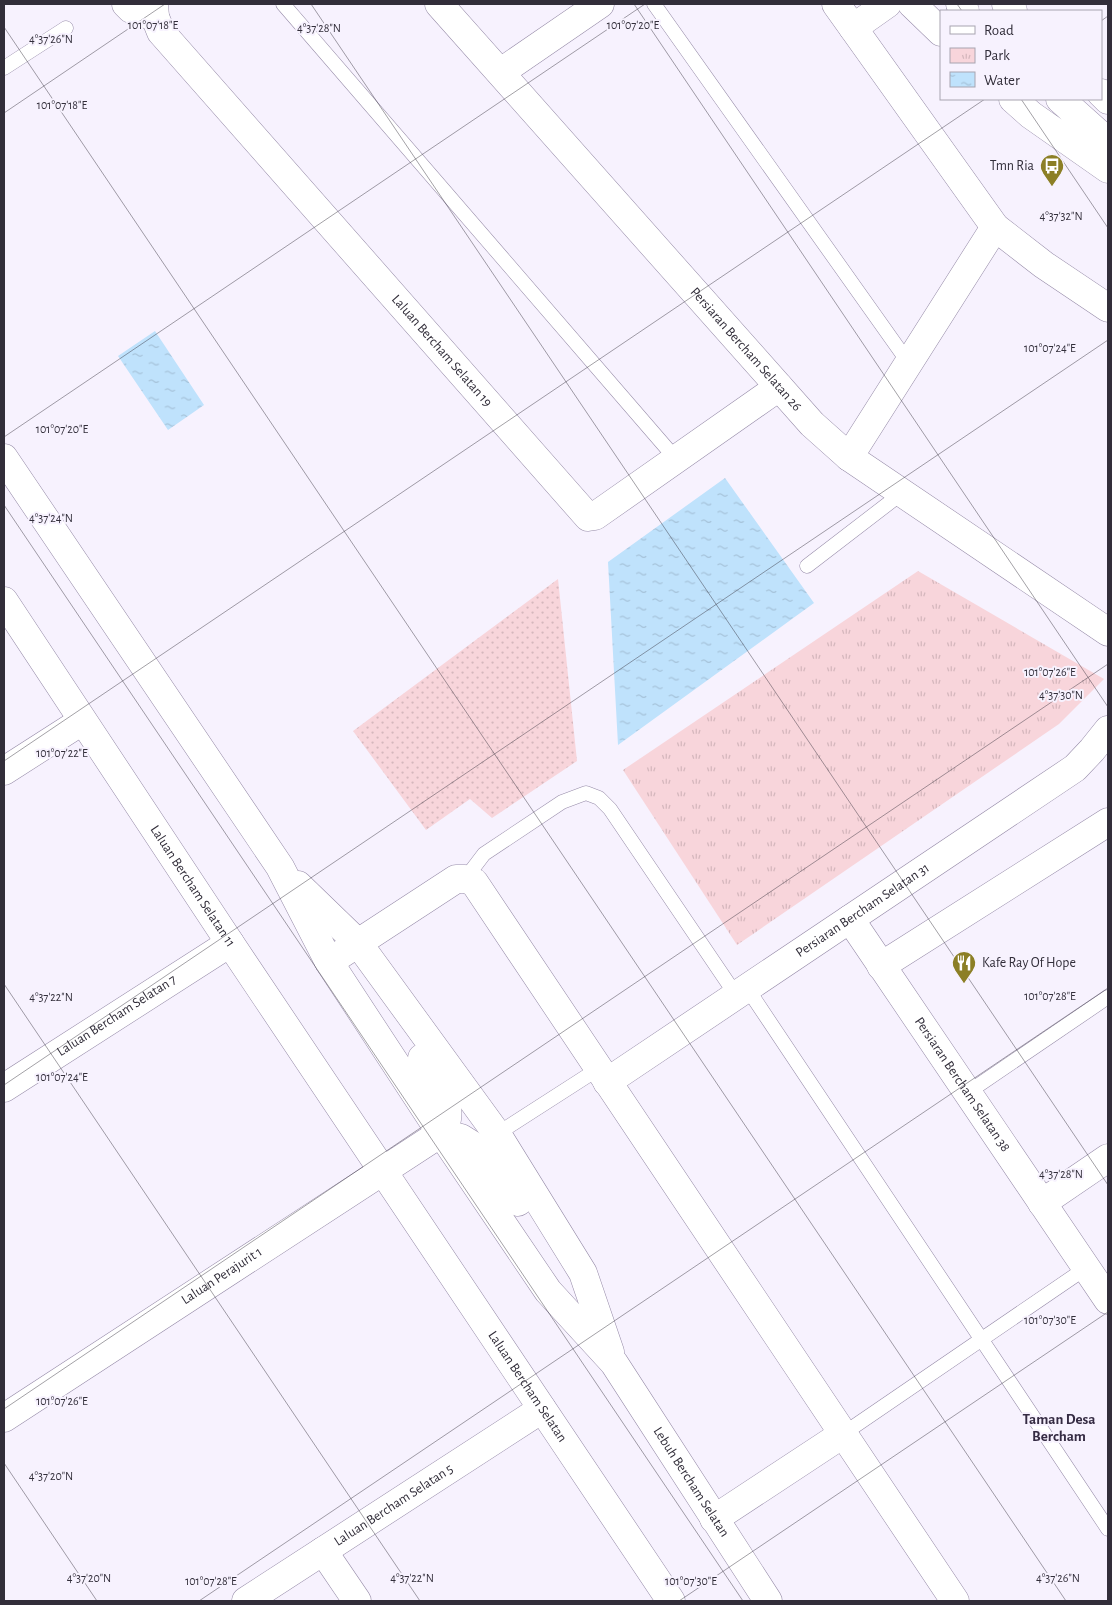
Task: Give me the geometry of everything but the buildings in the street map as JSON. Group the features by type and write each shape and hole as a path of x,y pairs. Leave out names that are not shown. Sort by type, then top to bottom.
{"street":[{"path":"126,4 131,9 155,10"},
{"name":"Persiaran Bercham Selatan 26","path":"440,4 812,424 849,457 1108,632"},
{"path":"501,72 600,4"},
{"path":"836,4 995,227 1044,265 1108,308"},
{"path":"853,28 887,4"},
{"path":"912,4 940,31"},
{"name":"Laluan Bercham Selatan 19","path":"155,10 162,32 178,52 588,517 595,516 779,387"},
{"path":"1014,100 1032,115 1108,169"},
{"path":"1061,100 1108,142"},
{"path":"849,457 995,227"},
{"path":"4,458 280,867 329,962 440,1133 548,1291 614,1363"},
{"name":"Laluan Bercham Selatan 11","path":"4,601 383,1172"},
{"path":"4,772 82,721"},
{"name":"Persiaran Bercham Selatan 31","path":"603,1075 742,992 1075,768 1108,730"},
{"path":"881,966 1108,822"},
{"path":"280,867 358,943 497,1134 582,1273 614,1363"},
{"path":"329,962 456,879 474,882 955,1601"},
{"name":"Persiaran Bercham Selatan 38","path":"850,919 1108,1300"},
{"name":"Laluan Bercham Selatan 7","path":"4,1088 230,943"},
{"path":"400,1000 412,1040 440,1086 445,1101 447,1118 440,1133"},
{"path":"440,1133 461,1138 485,1153 546,1243 582,1273"},
{"name":"Laluan Perajurit 1","path":"4,1418 440,1133"},
{"path":"1042,1203 1108,1158"},
{"name":"Laluan Bercham Selatan","path":"383,1172 671,1601"},
{"name":"Lebuh Bercham Selatan","path":"614,1363 768,1601"},
{"name":"Laluan Bercham Selatan 5","path":"246,1601 542,1409"},
{"path":"714,1519 844,1434"},
{"path":"323,1551 357,1601"}],"lane":[{"path":"283,4 676,459"},
{"path":"654,4 908,362"},
{"path":"4,68 66,28"},
{"path":"807,566 902,493"},
{"path":"464,879 484,854 562,802 586,793 599,798 610,809 742,992 982,1340 1108,1529"},
{"path":"967,1093 1108,997"},
{"name":"Persiaran Bercham Selatan 31","path":"497,1134 603,1075"},
{"path":"844,1434 1086,1268"}],"green space":[{"path":"918,571 1104,679 1059,724 737,945 623,770"},
{"path":"558,579 577,761 492,818 470,799 426,830 353,731"}],"water":[{"path":"155,331 204,405 168,430 118,356"},
{"path":"725,478 814,603 618,745 608,562"}],"place":[{"name":"Tmn Ria","path":"1052,187"},
{"name":"Kafe Ray Of Hope","path":"964,984"}],"district":[{"name":"Taman Desa Bercham","path":"1059,1428"}]}
